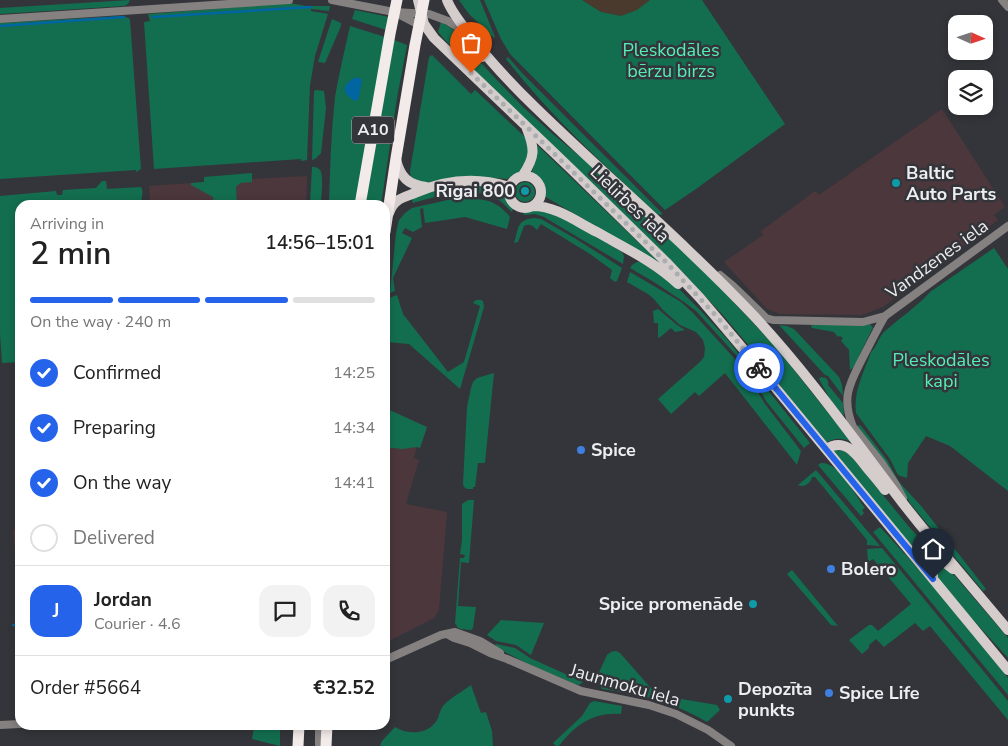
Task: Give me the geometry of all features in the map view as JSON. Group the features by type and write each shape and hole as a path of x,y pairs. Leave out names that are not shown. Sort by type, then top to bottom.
{"highway":[{"name":"A10","path":"390,200 424,0"},
{"name":"A10","path":"361,200 396,6"},
{"path":"298,746 299,730"},
{"path":"326,746 327,730"}],"main road":[{"name":"Lielirbes iela","path":"418,0 424,24 434,38 666,262 719,319 1008,670"},
{"name":"Lielirbes iela","path":"447,0 454,14 473,39 518,91 703,265 782,347 852,434 906,507 1008,630"},
{"path":"458,60 460,50 468,48 495,66"},
{"path":"526,126 532,139 533,154 532,161 523,175 516,178 509,187 510,198 515,204 522,208 533,206 545,207 560,212 620,245 671,277 703,307 719,319"},
{"path":"396,158 398,169 405,179 412,184 427,188"},
{"path":"523,175 535,179 540,185 540,198 533,206"},
{"path":"390,212 392,205 397,200 427,188 465,181 485,181 509,187"},
{"path":"826,450 834,445 845,446 851,449 922,535 945,554"},
{"path":"933,579 935,566 944,562 964,582 974,588"},
{"path":"976,632 994,646 1008,662"}],"street":[{"path":"0,19 289,0"},
{"path":"332,0 396,6 434,15 463,30 473,39"},
{"path":"1002,0 1008,7"},
{"path":"396,6 429,32"},
{"name":"Vandzenes iela","path":"854,427 848,413 847,395 876,329 885,316 1008,226"},
{"name":"Vandzenes iela","path":"703,265 721,276 764,316 773,320 863,322 885,316"},
{"name":"Lielirbes iela","path":"854,427 889,474 906,507"},
{"name":"Jaunmoku iela","path":"390,658 441,635 456,632 480,641 507,659 571,687 588,693 649,704 684,717 708,730 731,746"},
{"path":"0,725 15,724"},
{"path":"319,730 319,746"}],"shaded area":[{"path":"582,0 650,0 638,10 621,16 601,12"},
{"path":"942,109 1005,207 994,215 998,220 883,307 862,315 780,314 767,309 724,262 763,235 761,231 815,191 819,195"},
{"path":"307,176 306,200 150,200 149,186"},
{"path":"390,410 427,427 420,448 417,447 414,458 419,460 406,504 447,512 439,610 434,618 390,640"},
{"path":"15,529 15,555 13,530"}],"green space":[{"path":"130,0 124,6 0,14 0,8"},
{"path":"459,0 480,0 494,38 469,14"},
{"name":"Pleskodāles bērzu birzs","path":"484,0 582,0 601,12 621,16 637,10 650,0 702,0 785,124 665,210 510,54 501,39"},
{"path":"290,3 306,6 330,6 329,11 311,9 311,11 328,14 315,56 310,85 307,160 154,169 144,22 150,21 148,14"},
{"path":"355,10 389,17 386,30 352,19"},
{"path":"122,16 130,20 141,169 136,172 136,170 0,179 0,23"},
{"path":"332,19 341,23 341,26 325,63 318,62"},
{"path":"441,22 455,31 467,43 460,43 454,50 438,32"},
{"path":"350,26 385,37 358,200 329,200 335,97"},
{"path":"394,40 407,45 382,200 366,200"},
{"path":"469,52 523,107 587,162 702,269 775,346 851,442 838,439 825,443 722,314 682,272 463,60 463,55"},
{"path":"432,55 471,94 475,90 525,137 530,155 522,170 507,179 464,177 422,183 411,179 410,171 429,57"},
{"path":"508,57 662,215 657,214 559,120 506,59"},
{"path":"314,91 324,91 326,108 321,153 312,160"},
{"path":"535,143 662,265 544,196 543,182 532,172 536,156"},
{"path":"312,167 320,170 321,173 321,200 310,200"},
{"path":"252,173 252,182 240,183 236,187 237,200 213,200 213,197 191,185 191,183 204,182 204,177"},
{"path":"102,181 106,181 107,189 141,187 141,200 15,200 15,362 2,363 0,334 0,196 56,191 57,195 62,195 63,190 96,188"},
{"path":"525,182 532,185 535,192 532,199 525,202 518,199 515,192 518,185"},
{"path":"484,186 501,191 513,208 512,212 497,199 478,193 455,194 413,203 411,197 444,188"},
{"path":"452,199 480,199 495,204 510,217 507,229 465,217 425,223 423,208 420,209 422,227 413,232 405,228 402,233 412,238 393,278 395,291 390,293 399,220 412,208"},
{"path":"545,209 622,252 624,256 623,264 544,217 535,214 523,215 525,212"},
{"path":"534,218 541,219 622,268 617,281 615,282 610,278 612,270 541,224 537,230 530,225 524,226 518,242 514,243 521,223"},
{"name":"Pleskodāles kapi","path":"994,248 1008,269 1008,491 950,446 926,436 908,463 907,478 898,475 890,459 856,413 856,397 871,352 884,332 930,292"},
{"path":"637,262 641,262 677,287 701,311 727,339 810,443 804,448 766,401 746,366 696,311 630,268"},
{"path":"630,272 681,302 743,368 765,404 801,451 797,465 725,373 699,396 695,392 671,414 658,399 700,362 704,357 705,348 703,340 696,332 680,325 648,294 627,282"},
{"path":"397,295 403,314 448,372 464,362 480,306 473,303 478,300 483,301 484,307 460,389 409,344 390,342 390,298"},
{"path":"658,309 685,330 675,332 671,328 659,338 658,323 654,323 653,311"},
{"path":"870,324 873,328 854,367 850,370 849,350 841,341 843,338 838,337 834,332 812,328 811,326 812,325"},
{"path":"779,325 794,329 839,377 843,396 828,376"},
{"path":"494,373 485,463 478,463 475,487 467,489 463,484 467,407 471,388 477,378"},
{"path":"821,377 826,378 828,385 843,403 844,415 830,399 819,379"},
{"path":"390,410 427,427 420,448 390,448"},
{"path":"859,425 887,460 899,482 922,507 986,589 983,591 910,503 888,468 857,426"},
{"path":"835,450 843,451 850,455 910,528 938,558 933,561 929,568 833,452"},
{"path":"821,463 828,464 834,468 846,480 865,508 862,510 864,513 861,516 818,465"},
{"path":"816,470 880,546 867,545 867,540 815,477 812,477 805,485 798,485"},
{"path":"468,500 474,500 469,563 461,562 458,606 476,607 473,628 471,630 458,628 455,623 460,558 464,558 465,555 460,554 462,504"},
{"path":"880,527 925,576 1008,678 1008,695 873,532"},
{"path":"882,548 1008,701 1008,720 930,626 923,631 915,623 884,647 876,639 862,654 849,640 869,625 872,625 878,631 911,604 873,559 868,561 867,549"},
{"path":"941,568 946,568 955,576 1008,638 1008,658 937,577 937,572"},
{"path":"792,570 838,626 831,625 787,574"},
{"path":"501,620 544,623 531,655 516,645 496,641 487,635"},
{"path":"496,644 515,648 530,658 583,682 579,685 575,684 503,651"},
{"path":"616,651 620,653 657,695 717,705 720,710 707,722 682,709 655,700 602,689 596,683 596,679 607,655"},
{"path":"471,685 481,713 486,712 492,731 493,746 380,746 382,741 395,727 412,732 428,729 437,720 443,706"},
{"path":"594,701 622,706 621,714 602,715 586,721 578,726 559,746 556,746 553,743 582,716 590,703"},
{"path":"254,730 280,730 280,746 252,739"}],"water":[{"path":"354,78 362,80 358,100 355,101 348,96 345,90 347,84"}],"waterway":[{"path":"153,17 311,7"},
{"path":"0,26 124,17"}],"way so far":[{"path":"471,73 666,262 719,319 759,368"}],"place":[{"name":"Baltic Auto Parts","path":"896,183"},
{"name":"Rīgai 800","path":"525,191"},
{"name":"Spice","path":"581,450"},
{"name":"Bolero","path":"831,569"},
{"name":"Spice promenāde","path":"753,604"},
{"name":"Spice Life","path":"829,693"},
{"name":"Depozīta punkts","path":"728,699"}],"route":[{"path":"759,368 933,579"}]}
